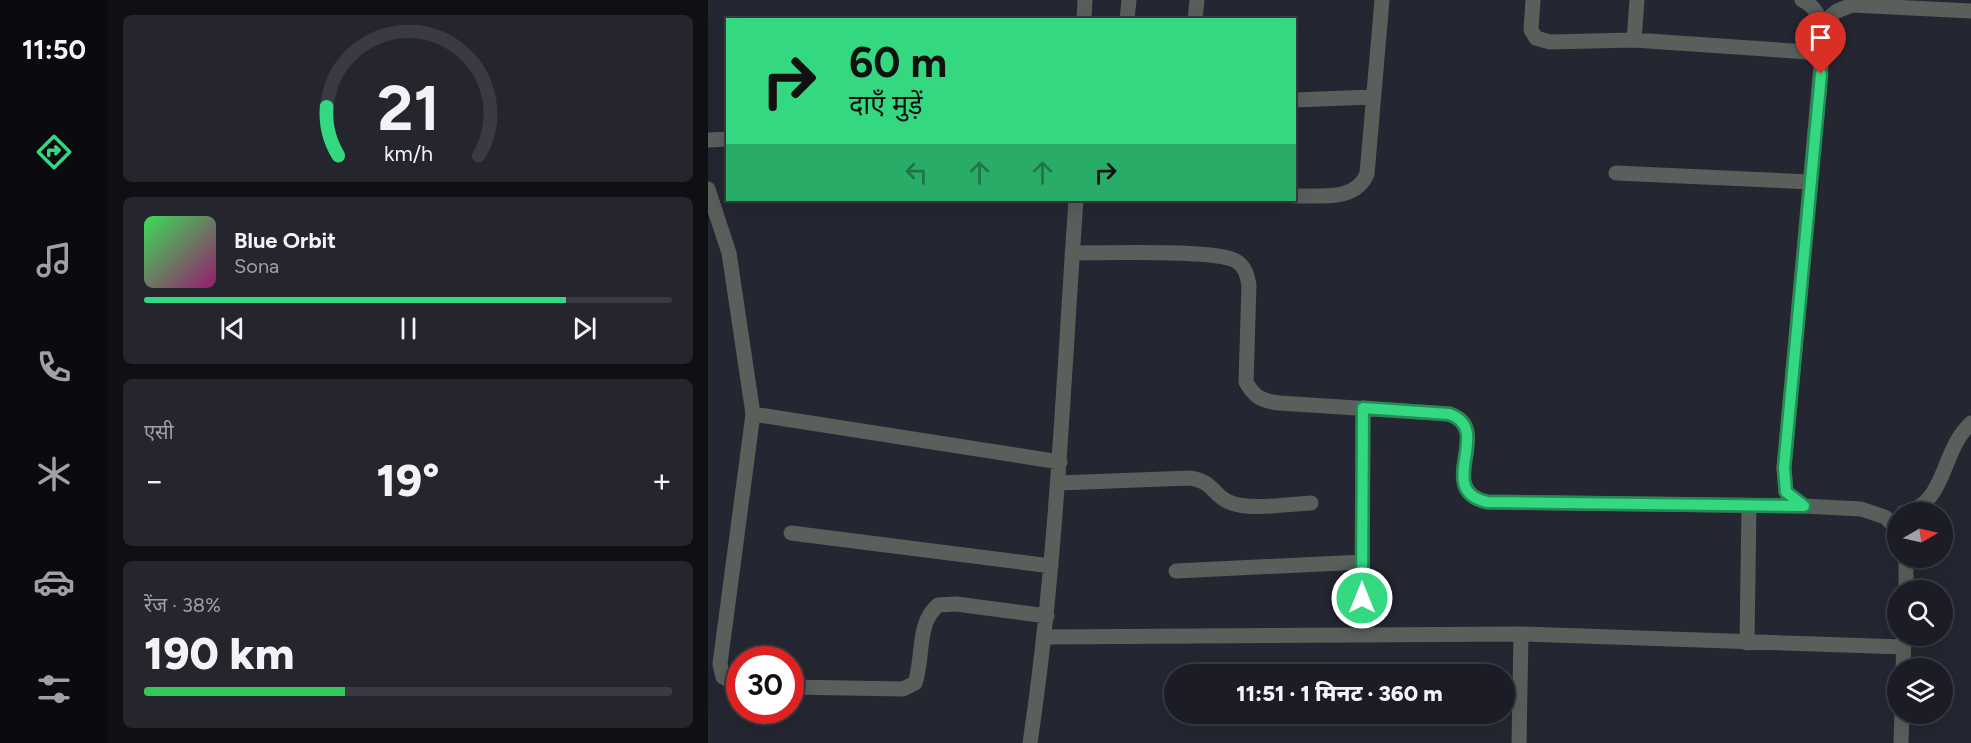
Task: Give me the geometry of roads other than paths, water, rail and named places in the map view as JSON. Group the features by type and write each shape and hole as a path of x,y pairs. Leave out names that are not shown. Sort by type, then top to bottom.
{"street":[{"path":"1084,18 1085,0"},
{"path":"1128,18 1130,0"},
{"path":"1195,18 1197,0"},
{"path":"1296,196 1351,193 1362,185 1367,174 1382,0"},
{"path":"1533,0 1531,30 1536,38 1550,42 1634,40 1823,53"},
{"path":"1634,40 1637,0"},
{"path":"1802,0 1811,4 1822,23 1823,53 1784,468 1786,492 1804,506"},
{"path":"1822,23 1837,11 1852,5 1971,11"},
{"path":"1296,100 1373,97"},
{"path":"708,140 726,139"},
{"path":"1616,173 1810,182"},
{"path":"708,189 714,224 729,253 753,414 720,664 723,677 726,678"},
{"path":"1030,743 1046,637 1060,462 1076,201"},
{"path":"1072,253 1212,255 1238,262 1245,270 1249,285 1246,382 1251,393 1263,401 1449,414 1460,417 1466,425 1467,436 1464,486 1467,494 1475,500 1510,503 1804,506 1861,509 1887,514"},
{"path":"1362,635 1363,408"},
{"path":"753,414 1060,462"},
{"path":"1928,502 1940,481 1951,448 1961,432 1971,423"},
{"path":"1058,483 1190,478 1210,484 1228,502 1241,506 1311,503"},
{"path":"1747,643 1749,506"},
{"path":"791,533 1051,566"},
{"path":"1176,571 1362,562"},
{"path":"804,687 903,689 915,683 919,672 924,626 929,613 938,605 956,604 1047,616"},
{"path":"1519,743 1521,634"},
{"path":"1046,637 1185,638 1521,634 1747,643 1887,642"},
{"path":"1901,743 1902,724"}]}
